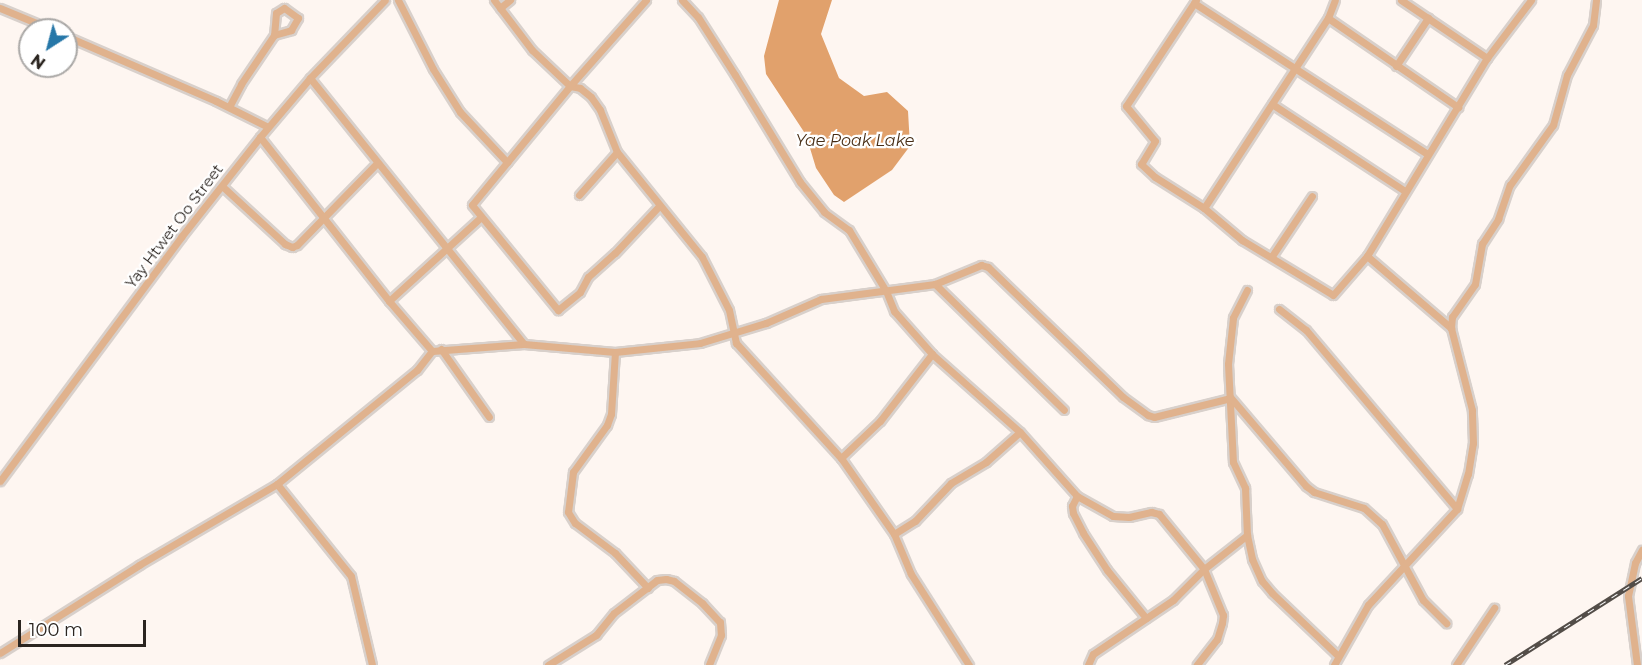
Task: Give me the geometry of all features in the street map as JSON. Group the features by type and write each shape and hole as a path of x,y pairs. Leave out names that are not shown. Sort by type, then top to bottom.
{"street":[{"name":"Yay Htwet Oo Street","path":"0,481 268,127 310,78 385,0"},
{"path":"398,0 433,69 460,112 507,162"},
{"path":"494,0 532,50 570,86 580,88 591,97 600,110 616,152 702,257 729,310 736,343 841,458 894,534 911,574 969,665"},
{"path":"500,8 510,0"},
{"path":"646,0 473,202 473,210 558,310 580,292 588,278 615,253 658,206"},
{"path":"682,0 711,36 800,182 824,212 849,230 886,291 894,310 932,354 1020,432 1077,496 1113,516 1129,517 1152,512 1159,514 1204,569 1223,615 1217,639 1197,665"},
{"path":"1204,208 1328,18 1335,0"},
{"path":"1401,0 1487,57"},
{"path":"1427,154 1195,1 1126,106 1155,141 1141,164 1155,177 1204,208 1242,240 1272,256 1333,295 1367,256 1487,57 1531,0"},
{"path":"1334,665 1337,655 1368,605 1457,509 1468,474 1473,432 1472,411 1451,328 1452,317 1475,284 1482,244 1498,219 1510,185 1553,125 1567,75 1593,25 1596,0"},
{"path":"0,8 24,18"},
{"path":"1328,18 1458,107"},
{"path":"1396,66 1428,18"},
{"path":"229,107 241,84 274,35"},
{"path":"78,41 229,107 268,127"},
{"path":"310,78 524,344"},
{"path":"1272,104 1405,191"},
{"path":"260,137 389,301 432,351"},
{"path":"579,195 616,152"},
{"path":"222,186 285,244 292,247 297,245 377,163"},
{"path":"1272,256 1312,196"},
{"path":"389,301 480,218"},
{"path":"1367,256 1451,328"},
{"path":"0,653 139,565 277,484 417,370 432,351 441,349 524,344 615,352 700,343 766,323 821,299 935,284 981,266 988,267 1124,397 1148,415 1154,417 1231,398"},
{"path":"935,284 1064,410"},
{"path":"1247,290 1233,318 1228,364 1233,462 1245,488 1247,535 1252,559 1262,581 1316,637 1337,655"},
{"path":"1278,309 1306,330 1457,509"},
{"path":"441,349 489,417"},
{"path":"615,352 611,414 607,425 573,472 568,512 575,523 615,553 648,588"},
{"path":"841,458 880,421 932,354"},
{"path":"1231,398 1306,486 1314,492 1364,508 1382,524 1423,600 1446,623"},
{"path":"894,534 915,521 951,483 986,462 1020,432"},
{"path":"277,484 351,576 372,665"},
{"path":"1077,496 1072,506 1073,513 1083,533 1107,570 1146,618"},
{"path":"1088,665 1093,654 1173,600 1204,569 1247,535"},
{"path":"1637,665 1628,596 1635,563 1642,550"},
{"path":"548,665 596,635 614,613 657,580 674,581 702,603 720,622 721,635 709,665"},
{"path":"1456,665 1494,608"}],"water":[{"name":"Yae Poak Lake","path":"779,0 832,0 821,34 839,78 864,96 887,92 908,111 910,146 892,170 844,202 834,195 816,168 806,135 766,74 764,56"}],"railway":[{"path":"1505,665 1642,578"}]}
